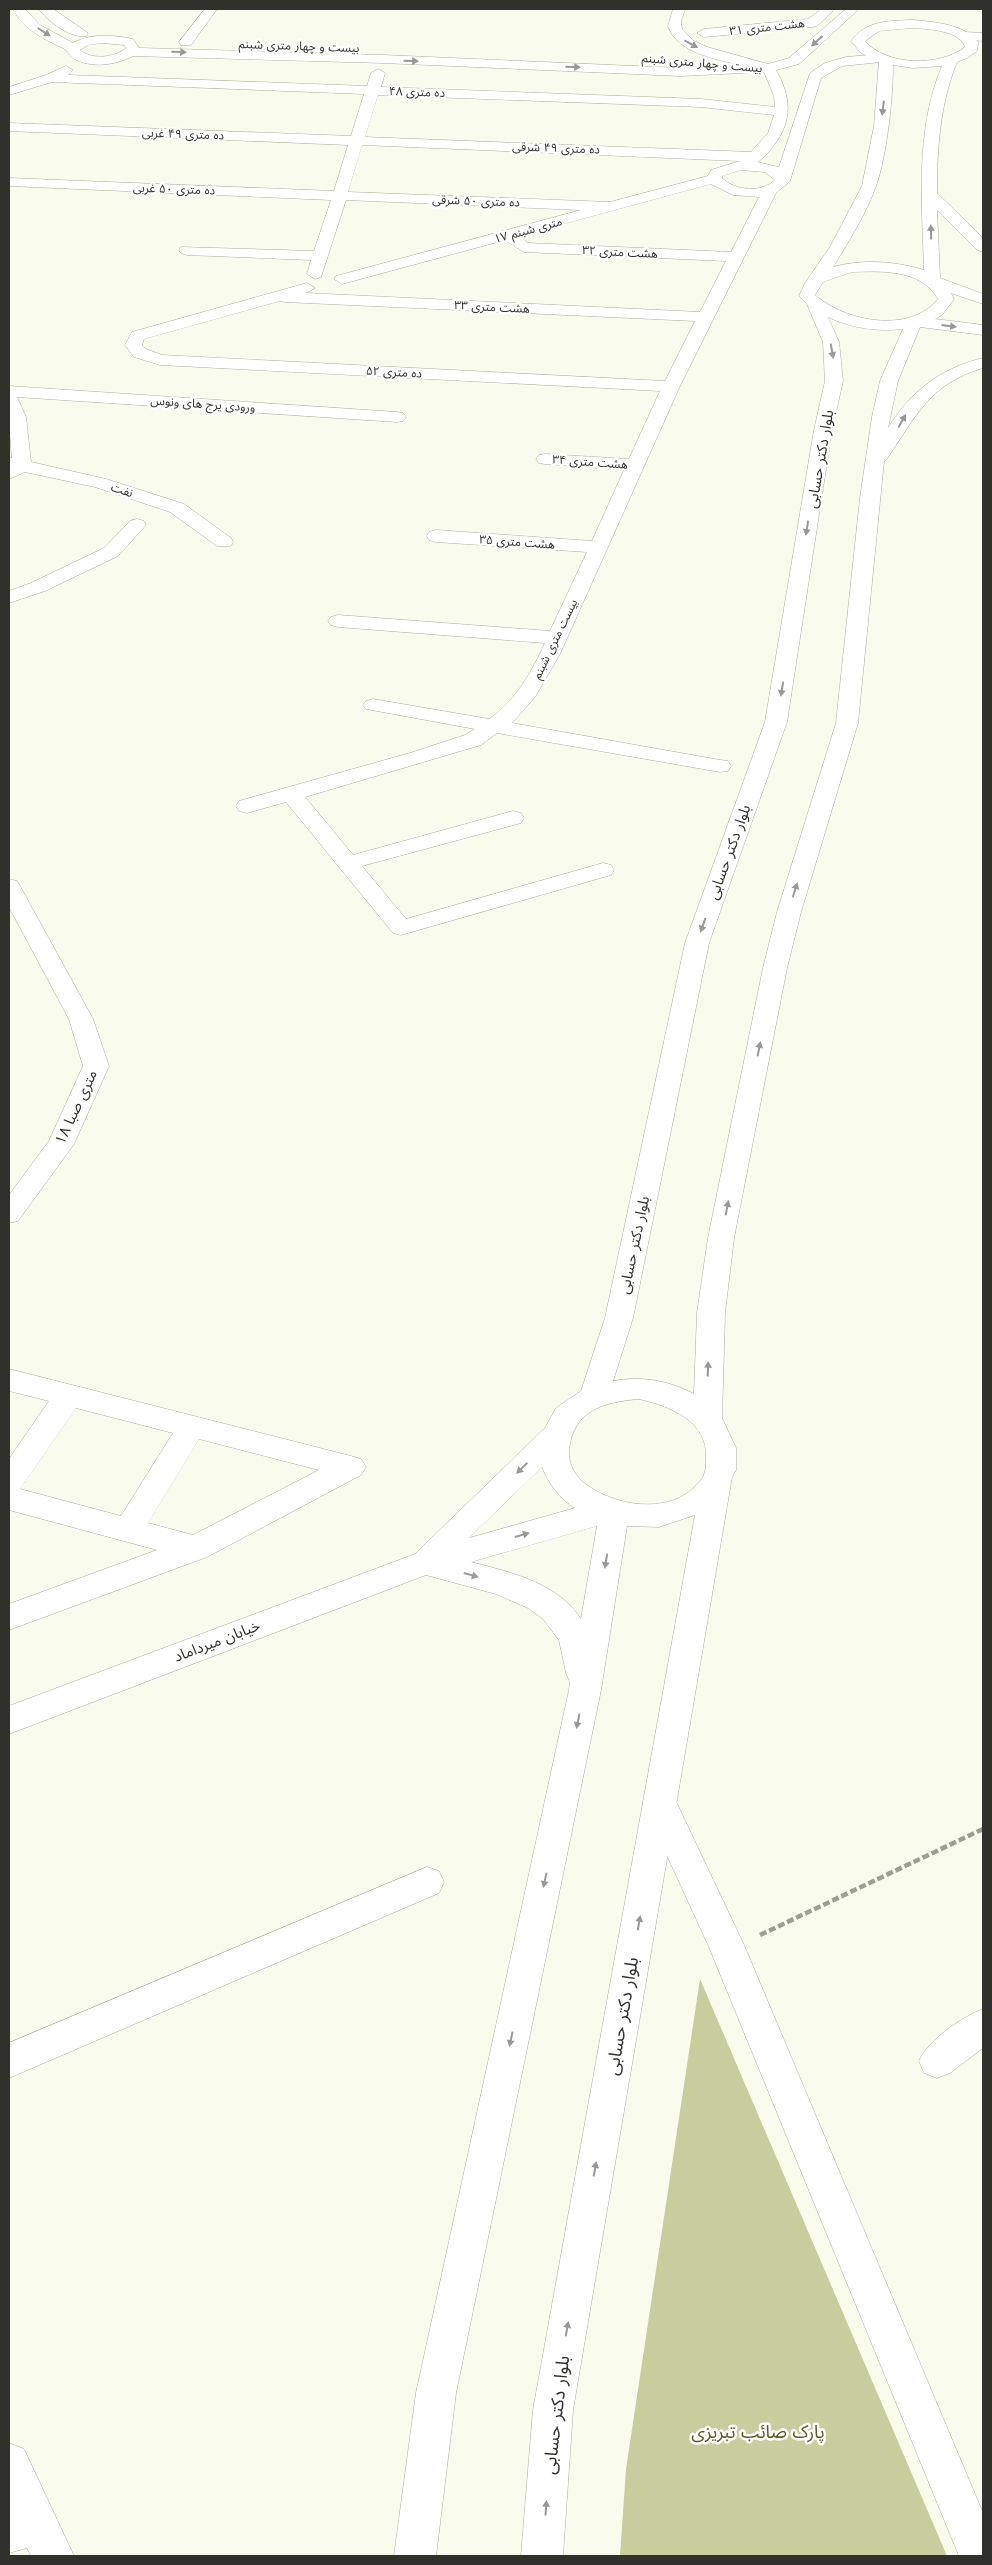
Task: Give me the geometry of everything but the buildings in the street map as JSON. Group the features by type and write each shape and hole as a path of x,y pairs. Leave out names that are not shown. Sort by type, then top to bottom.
{"street":[{"path":"19,9 29,22 42,32 74,48"},
{"path":"45,9 62,23 88,36 102,39"},
{"path":"186,42 211,9"},
{"path":"730,58 679,10 674,22 675,29 680,37 692,45 730,58 768,68 794,61 853,9"},
{"name":"هشت متری ۳۱","path":"704,33 812,23 826,10"},
{"path":"707,1418 711,1312 721,1238 777,959 788,912 847,723 869,498 876,462 881,417 889,381 914,322 931,316 942,308 946,299 943,290 932,281 929,173 940,88 955,60 968,54 972,48 971,42 944,22 937,13"},
{"path":"868,31 878,16"},
{"path":"883,59 868,53 861,47 858,42 860,36 868,31 896,25 913,24 931,26 983,42"},
{"path":"963,35 983,37"},
{"path":"74,48 84,42 102,39"},
{"name":"بیست و چهار متری شبنم","path":"102,39 682,59 768,68"},
{"path":"120,40 132,45 130,52"},
{"path":"74,48 75,54 87,58"},
{"name":"بیست و چهار متری شبنم","path":"87,58 116,58 130,52 364,59 680,72 768,68"},
{"path":"9,91 51,78 87,58"},
{"path":"817,278 838,247 869,186 881,126 886,82 883,59"},
{"path":"714,179 717,184 735,191 770,190 781,185 815,76 823,68 834,62 883,59 920,64 955,60 975,61"},
{"path":"315,274 379,67"},
{"path":"750,161 776,133 783,112 778,84 768,68"},
{"path":"940,88 963,73"},
{"name":"ده متری ۴۸","path":"51,78 701,103 783,112"},
{"name":"ده متری ۴۹ غربی","path":"9,127 357,140"},
{"name":"ده متری ۴۹ شرقی","path":"357,140 750,161 774,170 783,178"},
{"name":"۱۷ متری شبنم","path":"342,279 714,179 714,176 721,170 750,161"},
{"name":"ده متری ۵۰ غربی","path":"9,182 339,195"},
{"name":"بیست متری شبنم","path":"247,806 427,755 473,740 505,718 528,694 557,638 671,386 770,190"},
{"path":"930,194 983,247"},
{"name":"ده متری ۵۰ شرقی","path":"339,195 613,207"},
{"name":"هشت متری ۳۲","path":"508,235 524,247 736,257"},
{"path":"187,250 320,256"},
{"path":"817,278 832,271 875,266 910,272 983,299"},
{"path":"279,297 307,288 319,290 332,289 341,284 342,279 328,274 315,274 301,280 301,283 307,288"},
{"name":"بلوار دکتر حسابی","path":"593,1397 619,1318 696,943 776,722 824,430 834,381 834,361 831,342 814,306 807,296 808,286 817,278"},
{"name":"هشت متری ۳۳","path":"279,297 706,316"},
{"name":"ده متری ۵۲","path":"279,297 138,336 133,345 140,353 160,360 671,386"},
{"path":"814,306 829,314 848,320 893,324 914,322 983,330"},
{"path":"876,462 910,408 925,393 959,371 983,364"},
{"name":"ورودی یرج های ونوس","path":"9,391 397,417"},
{"path":"9,397 16,417 13,468"},
{"name":"هشت متری ۳۴","path":"544,459 635,466"},
{"name":"نفت","path":"13,468 100,483 177,508 224,542"},
{"path":"9,597 38,587 111,552 137,525"},
{"name":"هشت متری ۳۵","path":"436,536 598,548"},
{"path":"338,621 557,638"},
{"path":"373,705 720,766"},
{"path":"291,794 401,928 603,870"},
{"path":"348,862 513,818"},
{"name":"متری صبا ۱۸","path":"9,886 81,1019 96,1066 60,1144 9,1214"},
{"path":"9,1380 351,1467 196,1548 9,1617"},
{"path":"424,1562 557,1434 570,1412 593,1397 622,1389 652,1389 683,1399 707,1418 716,1430 722,1453 717,1477 710,1489 700,1498 674,1511 640,1516 610,1512 579,1496 562,1476 555,1463 557,1434"},
{"path":"9,1482 69,1395"},
{"path":"129,1529 192,1426"},
{"name":"بلوار دکتر حسابی","path":"542,2556 553,2410 717,1477"},
{"path":"9,1498 196,1548"},
{"path":"415,2556 436,2393 585,1690 610,1512"},
{"name":"خیابان میرداماد","path":"9,1720 424,1562 610,1512"},
{"path":"424,1562 518,1589 544,1601 566,1621 574,1637 585,1690"},
{"path":"660,1803 726,1945 980,2556"},
{"path":"9,2062 427,1882"},
{"path":"937,2061 983,2026"},
{"path":"9,2464 33,2538"}],"path":[{"path":"762,1934 983,1829"}],"green space":[{"name":"پارک صائب تبریزی","path":"700,1979 947,2556 620,2556 626,2469"}]}
